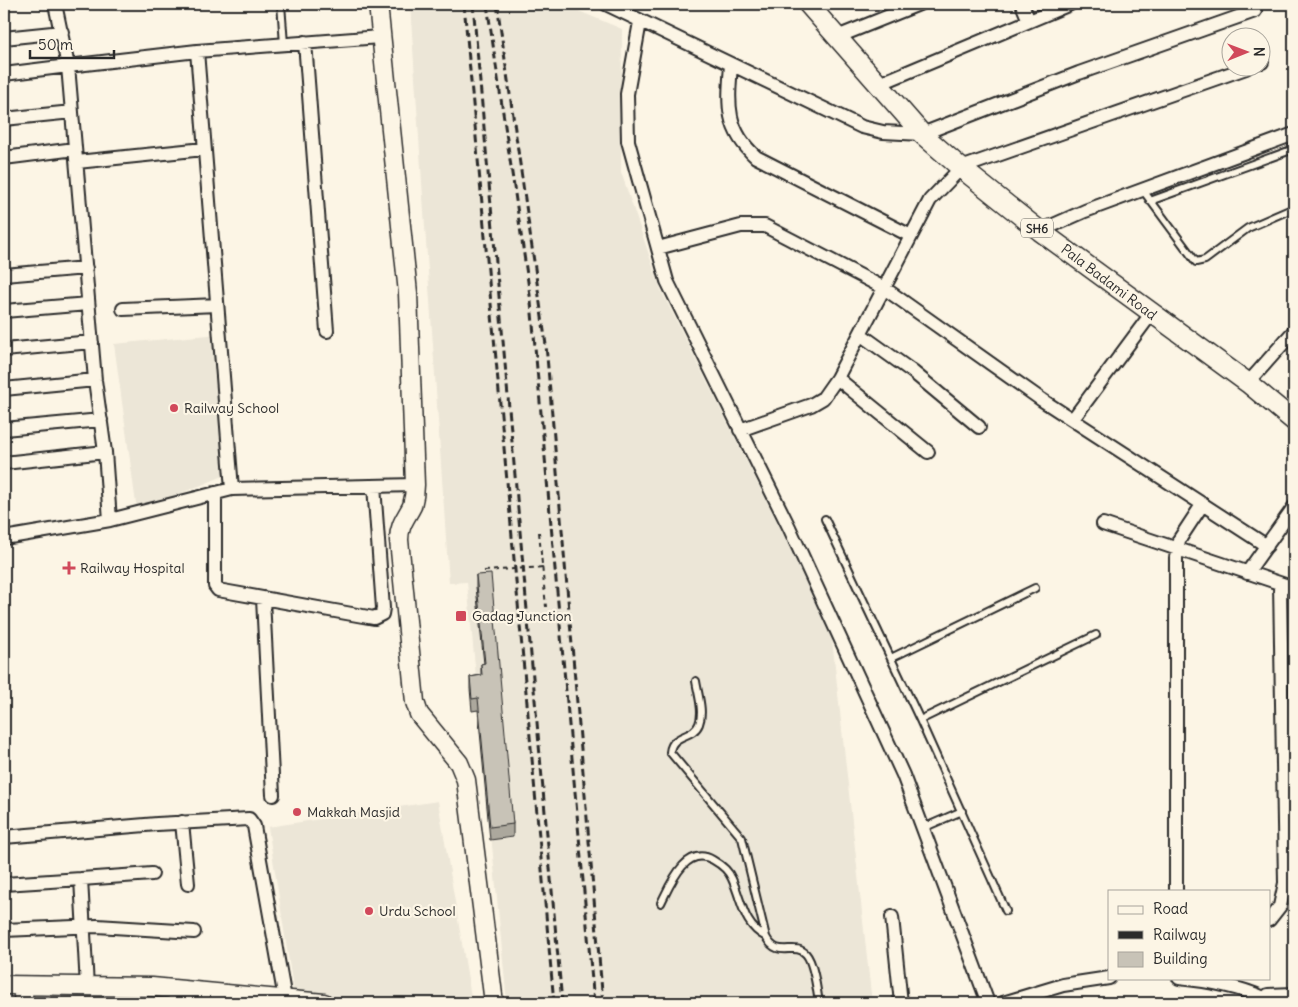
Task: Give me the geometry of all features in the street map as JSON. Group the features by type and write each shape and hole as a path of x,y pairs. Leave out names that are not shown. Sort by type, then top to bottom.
{"main road":[{"name":"Pala Badami Road","path":"808,4 922,134 961,168 1040,231 1248,384 1294,421"}],"street":[{"path":"55,4 68,66 95,380 105,452 110,520"},
{"path":"378,4 408,293 416,485 413,503 399,530 415,702 420,714 459,763 466,780 494,1003"},
{"path":"606,4 862,127 883,132 922,134 1079,73 1255,11"},
{"path":"837,37 919,4"},
{"path":"1022,4 1029,21"},
{"path":"879,84 1070,4"},
{"path":"640,22 627,94 628,141 667,281 788,527 899,766 988,1003"},
{"path":"4,38 62,32"},
{"path":"4,74 197,51 380,36"},
{"path":"306,42 327,330"},
{"path":"197,51 232,489"},
{"path":"731,65 730,111 734,131 742,144 763,161 911,236"},
{"path":"740,430 811,405 823,398 837,378 930,200 961,168 1220,77"},
{"path":"4,119 72,112"},
{"path":"1040,231 1084,210 1294,134"},
{"path":"4,158 75,149"},
{"path":"77,162 204,149"},
{"path":"658,248 741,226 765,226 884,288 1073,419 1267,546"},
{"path":"4,275 86,268"},
{"path":"4,312 88,304"},
{"path":"122,309 217,305"},
{"path":"1073,419 1151,314"},
{"path":"1248,384 1294,331"},
{"path":"860,334 913,372 979,427"},
{"path":"4,350 92,342"},
{"path":"837,378 928,452"},
{"path":"4,389 95,380"},
{"path":"4,429 101,420"},
{"path":"4,463 105,452"},
{"path":"4,538 110,520 232,489 416,485"},
{"path":"215,493 215,586 218,590 379,617 382,614 383,608 374,486"},
{"path":"1176,890 1176,549 1179,540 1202,505"},
{"path":"1247,573 1294,506"},
{"path":"1102,524 1294,588"},
{"path":"1270,919 1280,906 1285,883 1288,744 1280,584"},
{"path":"263,599 273,795"},
{"path":"4,837 244,818 252,822 280,1001"},
{"path":"182,822 188,884"},
{"path":"4,884 152,874"},
{"path":"81,879 87,987"},
{"path":"892,916 901,1003"},
{"path":"4,930 84,927 194,932"},
{"path":"1003,1003 1063,985 1108,978"},
{"path":"1191,980 1228,986 1262,1001 1268,995 1294,994"},
{"path":"4,985 87,987 174,996 324,1003"},
{"path":"22,986 24,1003"}],"lane":[{"path":"281,4 284,44"},
{"path":"1150,201 1294,148"},
{"path":"1142,189 1196,262 1205,260 1248,228 1294,208"},
{"path":"825,519 920,720 1006,911"},
{"path":"891,658 1035,588"},
{"path":"920,720 1096,636"},
{"path":"696,682 700,722 696,730 675,740 671,745 670,752 742,838 766,937 771,946 779,950 797,950 805,953 810,961 819,1003"},
{"path":"923,828 962,811"},
{"path":"661,903 684,864 697,857 709,857 719,863 732,876 750,924 756,933 766,937"}],"path":[{"path":"539,532 544,567 546,607"},
{"path":"484,571 544,567"}],"shaded area":[{"path":"410,4 562,4 622,29 621,172 661,290 831,630 872,1003 507,1003 467,582 449,583"},
{"name":"Railway School","path":"219,334 231,473 137,511 114,344"},
{"name":"Urdu School","path":"438,801 472,1003 389,1003 294,994 268,827"}],"building":[{"path":"491,574 513,824 490,827 478,698 472,699 470,677 482,675 481,664 485,663 476,575"}],"railway":[{"path":"464,4 554,1003"},
{"path":"473,4 562,1003"},
{"path":"487,4 531,302 594,1003"},
{"path":"497,4 546,345 603,1003"}],"place":[{"name":"Railway School","path":"174,408"},
{"name":"Railway Hospital","path":"69,568"},
{"name":"Gadag Junction","path":"461,616"},
{"name":"Makkah Masjid","path":"297,812"},
{"name":"Urdu School","path":"369,911"}]}
